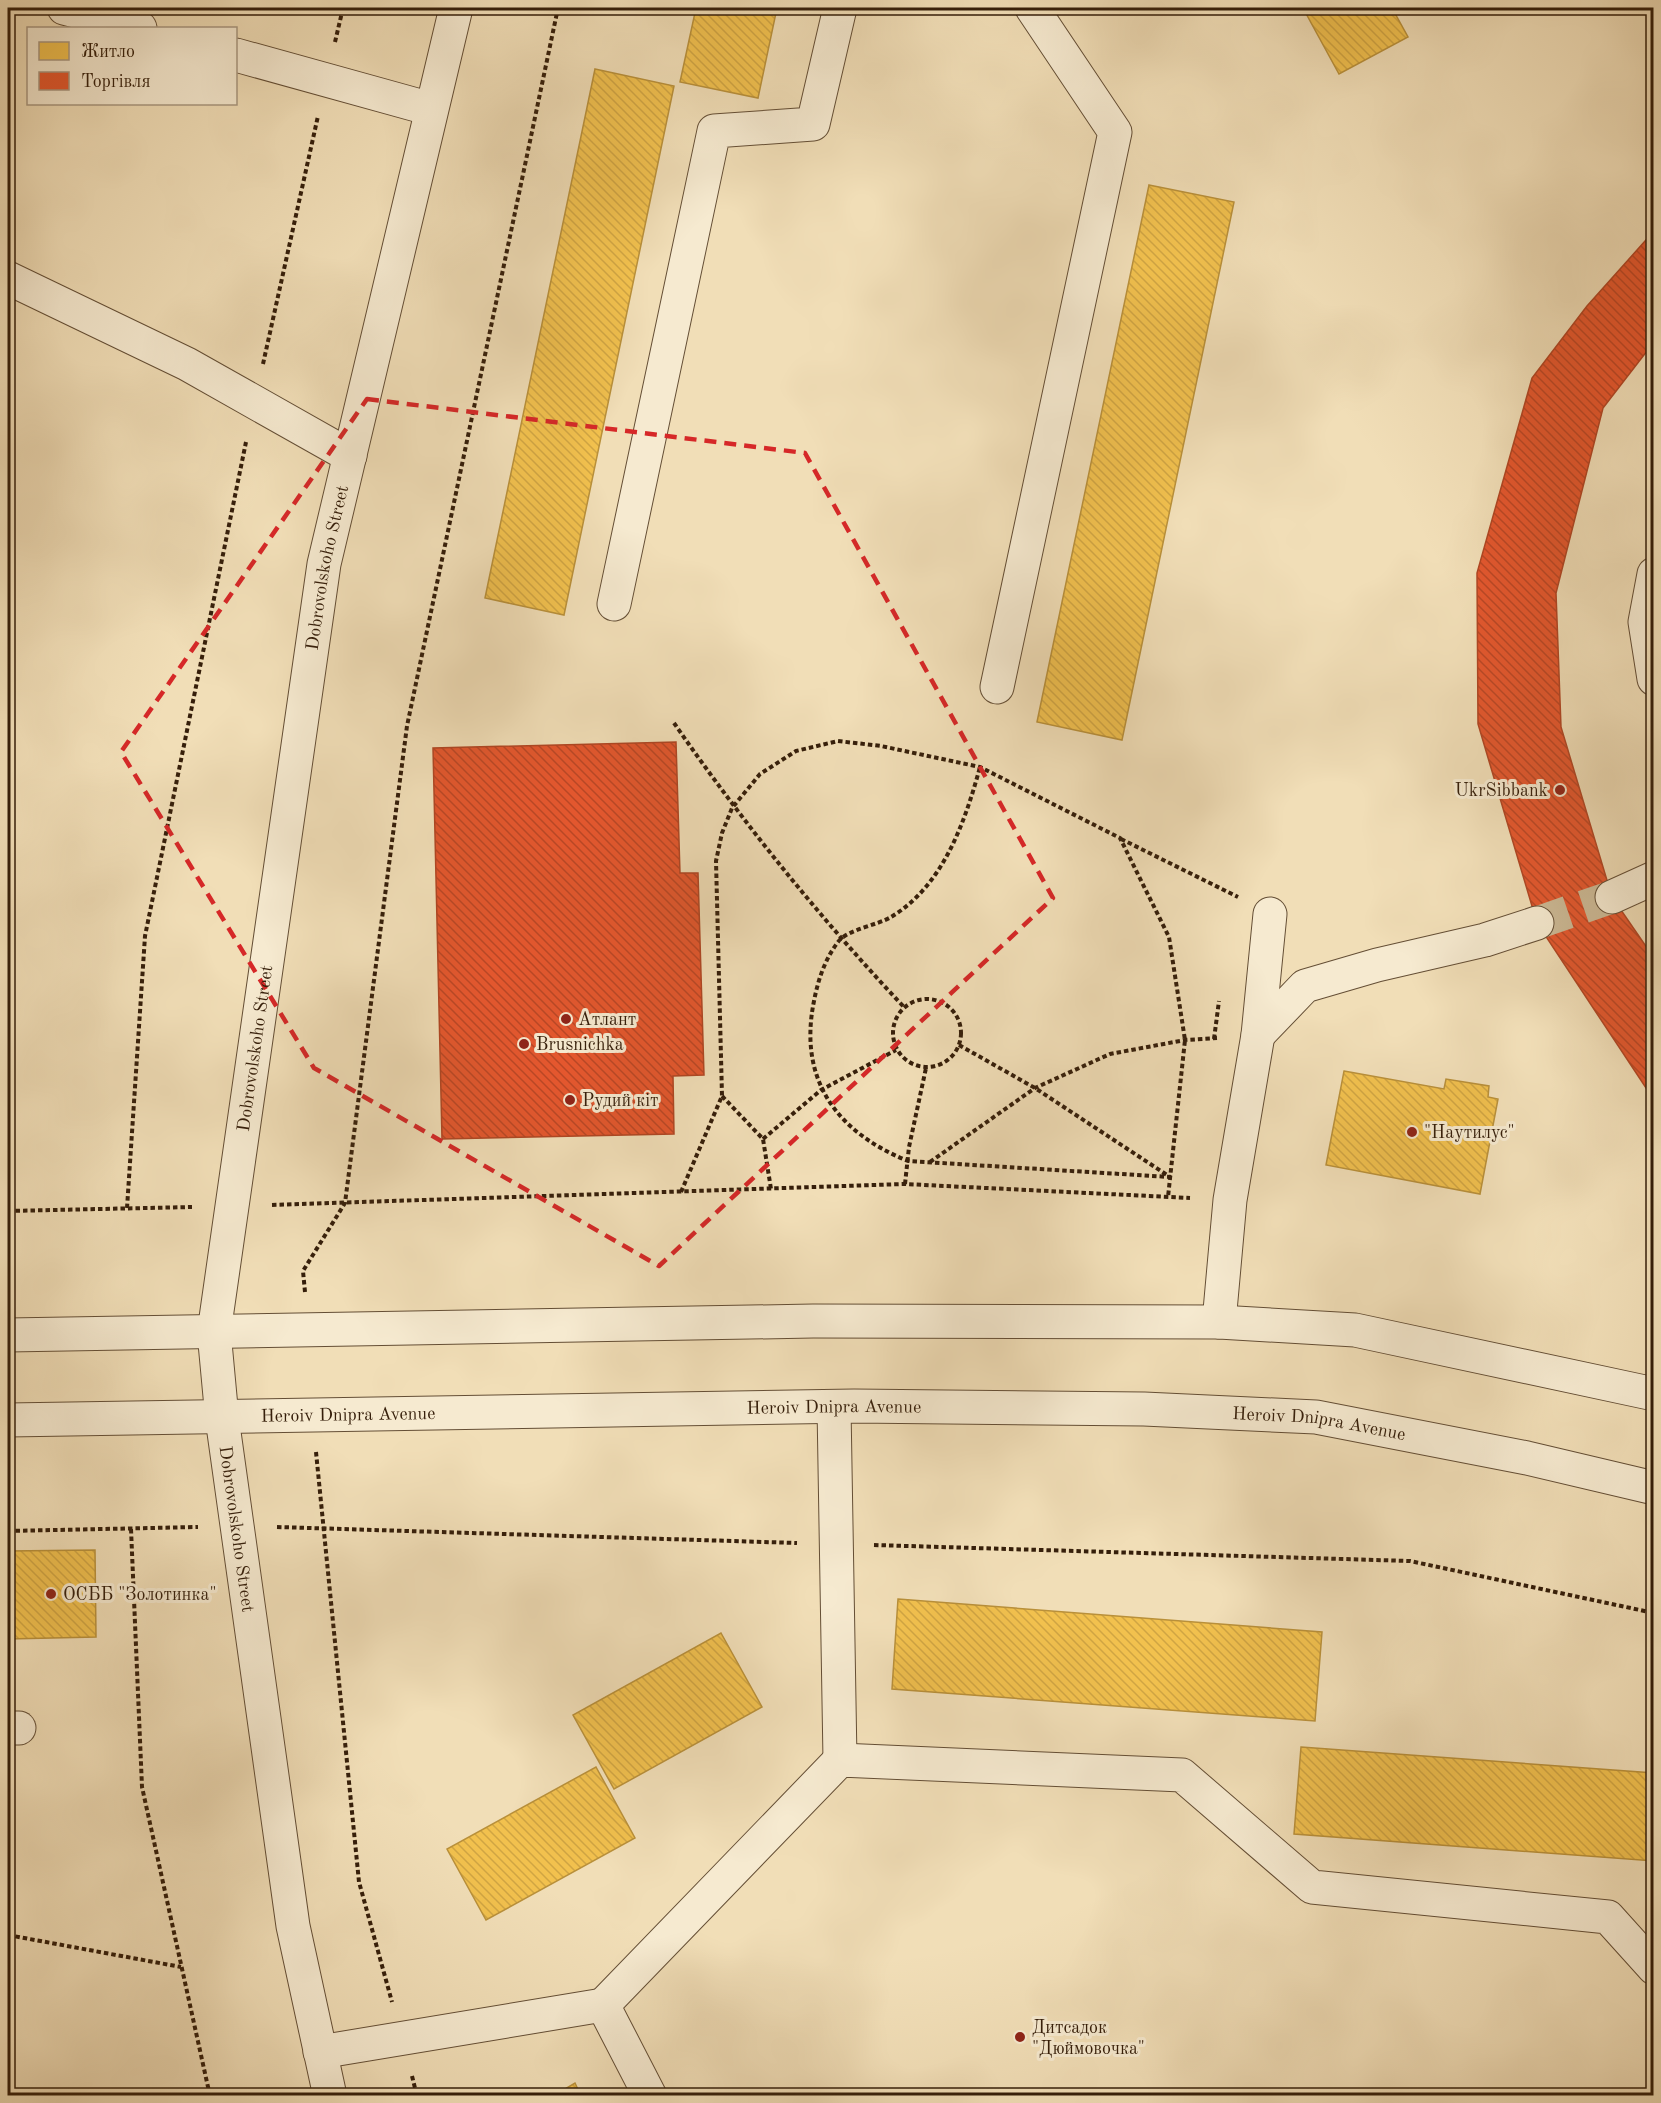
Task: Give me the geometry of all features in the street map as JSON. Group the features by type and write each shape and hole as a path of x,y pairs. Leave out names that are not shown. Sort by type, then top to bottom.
{"street":[{"path":"64,8 136,27"},
{"name":"Dobrovolskoho Street","path":"330,2096 293,1926 222,1418 214,1332 324,564 456,8"},
{"path":"614,604 714,131 813,124 840,8"},
{"path":"997,687 1115,132 1032,8"},
{"path":"237,55 431,109"},
{"path":"8,278 187,364 350,456"},
{"path":"1653,574 1645,621 1653,680"},
{"path":"1612,897 1653,878"},
{"path":"1219,1322 1230,1200 1258,1035 1270,914"},
{"path":"1258,1035 1305,986 1377,965 1485,940 1537,923"},
{"path":"8,1335 813,1321 1219,1322 1355,1330 1653,1394"},
{"path":"320,2052 603,2005 840,1760 834,1407"},
{"name":"Heroiv Dnipra Avenue","path":"8,1420 314,1417 834,1407 1144,1409 1316,1417 1527,1458 1653,1488"},
{"path":"840,1760 1182,1775 1312,1887 1608,1917 1653,1968"},
{"path":"603,2005 650,2096"}],"path":[{"path":"127,1208 145,936 255,402 343,8"},
{"path":"308,1331 303,1270 345,1203 407,726 558,8"},
{"path":"674,723 732,808 840,939 904,1007"},
{"path":"681,1192 722,1096 716,861 722,833 732,808 760,774 796,751 838,741 881,746 980,767 1270,914"},
{"path":"980,767 966,817 922,892 891,917 840,939 823,970 811,1014 811,1051 821,1089 847,1125 886,1153 908,1161 1170,1177"},
{"path":"1120,838 1169,937 1185,1040 1168,1197"},
{"path":"932,999 947,1005 956,1016 962,1030 959,1045 952,1057 940,1066 926,1068 914,1066 904,1060 896,1050 892,1027 904,1007 918,1000 932,999"},
{"path":"929,1162 1035,1088 1110,1054 1185,1040 1258,1035"},
{"path":"959,1045 1035,1088 1170,1177"},
{"path":"763,1139 821,1089 896,1050"},
{"path":"905,1184 926,1068"},
{"path":"722,1096 763,1139 771,1189"},
{"path":"8,1211 345,1203 905,1184 1230,1200"},
{"path":"314,1417 322,1528 359,1882 417,2096"},
{"path":"131,1529 142,1787 210,2096"},
{"path":"8,1935 181,1967"}],"highlighted area":[{"path":"367,399 805,453 1053,898 659,1266 314,1068 121,752"}],"building: Житло":[{"path":"696,8 777,8 758,98 680,82"},
{"path":"1303,8 1392,8 1408,37 1339,74"},
{"path":"595,69 674,86 564,615 485,598"},
{"path":"1149,185 1234,202 1122,740 1037,722"},
{"name":"\"Наутилус\"","path":"1344,1071 1444,1089 1446,1079 1489,1086 1488,1097 1498,1099 1480,1194 1326,1165"},
{"name":"ОСББ \"Золотинка\"","path":"95,1550 96,1637 8,1639 8,1551"},
{"path":"898,1599 1322,1632 1315,1721 892,1689"},
{"path":"721,1633 762,1707 614,1789 573,1715"},
{"path":"1301,1747 1654,1773 1654,1861 1294,1834"},
{"path":"596,1767 635,1838 486,1920 447,1849"},
{"path":"575,2083 581,2096 553,2096"}],"building: Торгівля":[{"path":"1654,231 1654,342 1603,408 1556,593 1561,727 1612,897 1654,958 1654,1095 1648,1091 1537,923 1478,724 1477,573 1532,378 1587,306"},
{"path":"676,742 680,873 698,873 704,1075 673,1076 674,1134 442,1139 433,748"}],"tunnel":[{"path":"1537,923 1612,897"}],"place":[{"name":"UkrSibbank","path":"1560,790"},
{"name":"Атлант","path":"566,1019"},
{"name":"Brusnichka","path":"524,1044"},
{"name":"Рудий кіт","path":"570,1100"},
{"name":"\"Наутилус\"","path":"1412,1132"},
{"name":"ОСББ \"Золотинка\"","path":"51,1594"},
{"name":"Дитсадок \"Дюймовочка\"","path":"1020,2037"}]}
